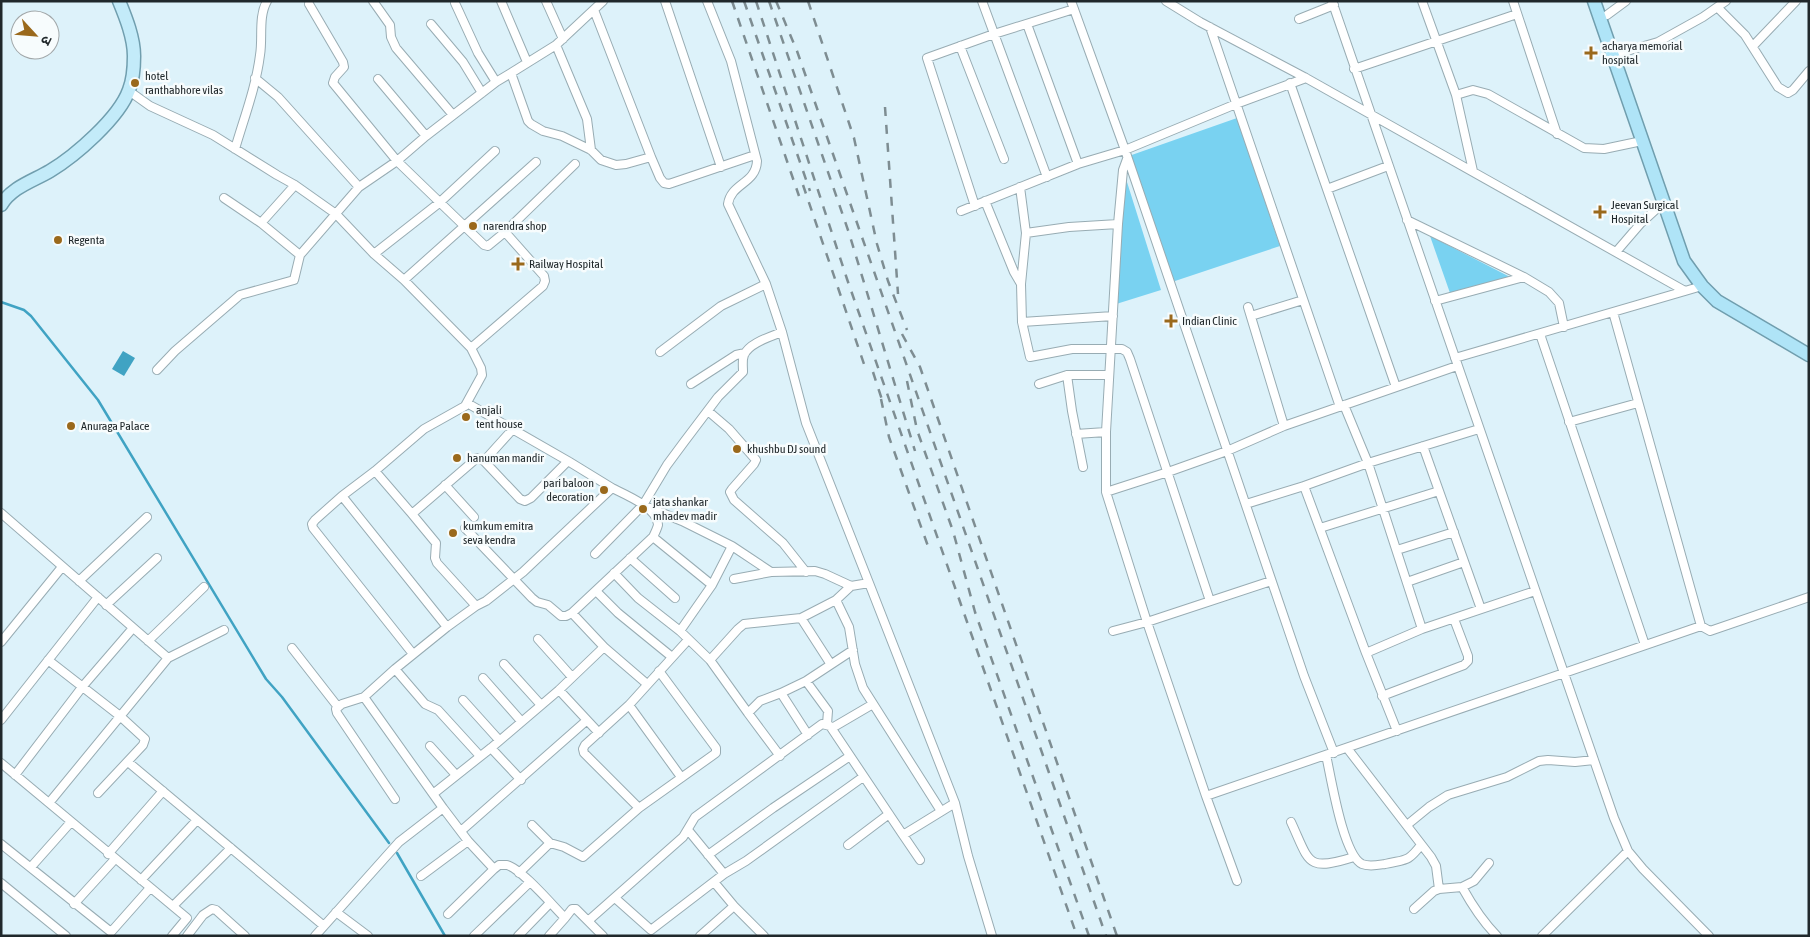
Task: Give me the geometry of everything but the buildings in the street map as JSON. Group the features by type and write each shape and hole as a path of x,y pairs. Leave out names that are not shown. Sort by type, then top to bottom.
{"highway":[{"path":"1594,1 1684,261 1699,281 1726,308 1809,355"},
{"path":"1603,1 1699,281"}],"main road":[{"path":"1,205 12,192 51,171 93,138 120,106 129,91 134,56 130,34 119,1"}],"street":[{"path":"235,149 255,78 260,54 264,6 267,1"},
{"path":"373,1 390,25 391,37 396,48 453,115"},
{"path":"501,1 527,62"},
{"path":"546,1 563,39"},
{"path":"157,370 175,351 240,295 294,280 300,256 359,187 397,162 426,136 496,82 556,45 603,1"},
{"path":"665,1 721,167"},
{"path":"707,1 731,61 755,155 756,169 753,175 730,195 728,204 766,284 782,332 806,423 955,803 968,856 992,936"},
{"path":"982,1 1047,177"},
{"path":"1166,1 1685,291"},
{"path":"1422,1 1456,94 1473,171"},
{"path":"1513,1 1557,134"},
{"path":"1607,15 1626,1"},
{"path":"1620,53 1658,42 1718,8 1726,1"},
{"path":"1753,46 1796,1"},
{"path":"455,3 478,53 496,82"},
{"path":"1299,19 1333,3 1354,69 1535,591 1614,818 1628,851 1643,869 1709,936"},
{"path":"310,4 344,62 342,70 335,77 333,83 397,162 484,245 488,246 505,232 575,164"},
{"path":"975,206 927,58 1027,24 1072,5 1125,150 1330,754 1340,822 1354,857 1361,864 1368,866 1399,862 1412,856 1421,845"},
{"path":"1718,8 1745,35 1778,87 1783,91 1788,93 1793,90 1809,71"},
{"path":"594,10 664,184 670,184 755,155"},
{"path":"1354,69 1517,14"},
{"path":"431,24 463,62 482,93"},
{"path":"1027,24 1078,164"},
{"path":"1210,27 1303,300 1342,406 1368,463 1422,629"},
{"path":"556,45 587,119 592,150"},
{"path":"960,46 1004,159"},
{"path":"463,62 478,53"},
{"path":"511,73 528,121 531,124 543,131 562,136 592,150 601,160 616,165 652,158"},
{"path":"255,78 278,97 359,187"},
{"path":"961,211 1078,164 1125,150 1236,104 1306,78"},
{"path":"378,79 426,136"},
{"path":"1290,83 1396,387"},
{"path":"1456,94 1473,90 1488,94 1584,148 1604,149 1642,141"},
{"path":"129,91 150,106 213,135 295,185 336,214 374,254 404,280 471,348 481,368 482,375 467,404 424,428 342,496 312,524 312,528 413,654"},
{"path":"374,254 439,203 495,151"},
{"path":"1127,159 1123,170 1118,224 1106,432 1106,492 1147,622 1237,881"},
{"path":"404,280 536,162"},
{"path":"1327,189 1388,166"},
{"path":"261,223 295,185"},
{"path":"1020,188 1026,234 1021,284 1022,322 1030,357 1072,349 1122,349 1126,352 1130,359 1210,601"},
{"path":"224,198 261,223 300,256"},
{"path":"985,201 1014,272 1021,284"},
{"path":"1616,252 1641,223 1664,202"},
{"path":"1407,220 1524,277 1554,297 1559,303 1564,327"},
{"path":"1026,234 1083,226 1118,224"},
{"path":"471,348 543,286 545,281 544,276 505,232"},
{"path":"1435,301 1524,277"},
{"path":"1455,358 1685,291 1699,281"},
{"path":"660,352 721,306 766,284"},
{"path":"1251,316 1303,300"},
{"path":"1248,307 1284,426"},
{"path":"1612,312 1701,626 1710,631 1809,597"},
{"path":"1022,322 1113,316"},
{"path":"691,384 736,355 745,353 755,345 782,332"},
{"path":"1540,334 1645,646"},
{"path":"595,554 646,507 667,465 708,411 742,372 745,353"},
{"path":"1106,492 1227,451 1284,426 1457,366"},
{"path":"1039,384 1066,376 1109,376"},
{"path":"1066,376 1083,467"},
{"path":"1569,422 1638,403"},
{"path":"467,404 646,507 682,521 732,546 772,572"},
{"path":"708,411 728,429 756,460 730,492 734,500 783,543 806,572"},
{"path":"1246,504 1368,463 1479,429"},
{"path":"484,461 512,430"},
{"path":"1076,434 1106,432"},
{"path":"1424,446 1481,609"},
{"path":"412,514 477,458 484,461 520,499 525,501 531,498 568,461"},
{"path":"374,471 436,543 435,558 437,563 476,606"},
{"path":"445,485 474,517"},
{"path":"1304,486 1396,731"},
{"path":"338,707 364,697 447,627 486,601 523,572 612,488"},
{"path":"1320,528 1383,507 1440,491"},
{"path":"342,496 447,627"},
{"path":"465,528 537,602 548,605 561,616 566,616 572,613 653,537 658,524 646,507"},
{"path":"1,513 168,658"},
{"path":"79,581 147,517"},
{"path":"1397,550 1454,532"},
{"path":"653,537 712,585"},
{"path":"680,631 712,585 732,546"},
{"path":"106,605 157,558"},
{"path":"630,558 675,598"},
{"path":"1407,582 1464,562"},
{"path":"1,642 62,567"},
{"path":"734,579 772,572 815,571 851,586"},
{"path":"614,573 638,598 680,631 710,660 780,756"},
{"path":"1113,631 1147,622 1271,581"},
{"path":"710,660 744,624 801,618 836,600 851,586 869,583"},
{"path":"148,641 204,587"},
{"path":"596,591 618,613 672,657"},
{"path":"1366,652 1422,629 1535,591"},
{"path":"1,720 98,597"},
{"path":"836,600 849,627 857,674 873,704 941,811"},
{"path":"572,613 604,647 647,684"},
{"path":"801,618 830,664"},
{"path":"1382,696 1464,665 1468,661 1468,656 1454,619"},
{"path":"1206,796 1701,626"},
{"path":"15,775 83,686 133,628"},
{"path":"49,803 168,658 224,630"},
{"path":"538,639 572,677"},
{"path":"640,808 583,749 630,705 688,640"},
{"path":"433,794 559,690 604,647"},
{"path":"292,648 338,707"},
{"path":"748,713 760,701 806,681 853,650"},
{"path":"48,660 120,716 145,739 143,745 98,793"},
{"path":"504,664 541,705"},
{"path":"395,669 425,704 438,710 480,756"},
{"path":"532,825 550,843 564,847 583,857 640,808 716,753 716,748 659,671"},
{"path":"483,678 521,721"},
{"path":"806,681 828,711 829,726 920,860"},
{"path":"559,690 599,733"},
{"path":"781,693 808,735"},
{"path":"364,697 442,808 468,841 494,869"},
{"path":"463,700 499,740"},
{"path":"588,921 683,837 695,817 822,724 829,726 873,704"},
{"path":"630,705 681,777"},
{"path":"338,707 336,709 337,713 396,799"},
{"path":"461,831 586,721"},
{"path":"430,746 456,775"},
{"path":"491,748 521,780"},
{"path":"1347,748 1431,857 1436,866 1439,889"},
{"path":"708,856 773,808 850,756"},
{"path":"1407,825 1429,807 1448,795 1508,777 1539,761 1576,762 1594,760"},
{"path":"128,762 324,926"},
{"path":"1,763 195,924"},
{"path":"615,898 654,933 724,874 746,861 863,777"},
{"path":"74,904 163,791"},
{"path":"903,835 955,803"},
{"path":"315,936 399,842 442,808"},
{"path":"848,845 889,814"},
{"path":"141,880 198,820"},
{"path":"31,868 71,822"},
{"path":"1291,822 1304,852 1315,864 1338,862 1354,857"},
{"path":"688,830 724,874"},
{"path":"421,876 468,841"},
{"path":"519,873 550,843"},
{"path":"1,844 114,934 150,888"},
{"path":"173,906 231,848"},
{"path":"1542,936 1628,851"},
{"path":"1414,910 1434,891 1462,887 1474,881 1489,863"},
{"path":"448,914 494,869 499,865 507,865 530,882 565,918"},
{"path":"474,936 530,882"},
{"path":"714,882 734,906 764,936"},
{"path":"1,883 66,936"},
{"path":"1462,887 1472,906 1497,936"},
{"path":"518,936 550,903"},
{"path":"700,936 734,906"},
{"path":"187,936 195,924 208,910 212,909 216,910 245,936"},
{"path":"549,936 572,909 576,910 603,936"},
{"path":"336,912 368,936"},
{"path":"172,936 187,918"}],"shaded area":[{"path":"1237,118 1280,246 1172,282 1126,157"},
{"path":"1121,163 1161,290 1113,305"},
{"path":"1430,236 1512,278 1450,293"},
{"path":"123,351 135,358 124,376 112,369"}],"waterway":[{"path":"1,302 24,310 31,316 98,400 266,679 282,697 389,843"},
{"path":"397,853 445,936"}],"railway":[{"path":"732,1 799,196"},
{"path":"744,1 810,191"},
{"path":"756,1 847,279 1077,936"},
{"path":"769,1 849,233 915,451"},
{"path":"776,1 797,51 1106,936"},
{"path":"808,1 854,138 877,244 888,281 907,330"},
{"path":"885,107 898,294"},
{"path":"803,185 865,367"},
{"path":"902,334 920,367 1117,936"},
{"path":"873,372 884,406"},
{"path":"907,381 917,430 953,531 975,612 1089,936"},
{"path":"881,399 889,437 929,549"}],"place":[{"name":"acharya memorial hospital","path":"1591,53"},
{"name":"hotel ranthabhore vilas","path":"135,83"},
{"name":"Jeevan Surgical Hospital","path":"1600,212"},
{"name":"narendra shop","path":"473,226"},
{"name":"Regenta","path":"58,240"},
{"name":"Railway Hospital","path":"518,264"},
{"name":"Indian Clinic","path":"1171,321"},
{"name":"anjali tent house","path":"466,417"},
{"name":"Anuraga Palace","path":"71,426"},
{"name":"khushbu DJ sound","path":"737,449"},
{"name":"hanuman mandir","path":"457,458"},
{"name":"pari baloon decoration","path":"604,490"},
{"name":"jata shankar mhadev madir","path":"643,509"},
{"name":"kumkum emitra seva kendra","path":"453,533"}]}
